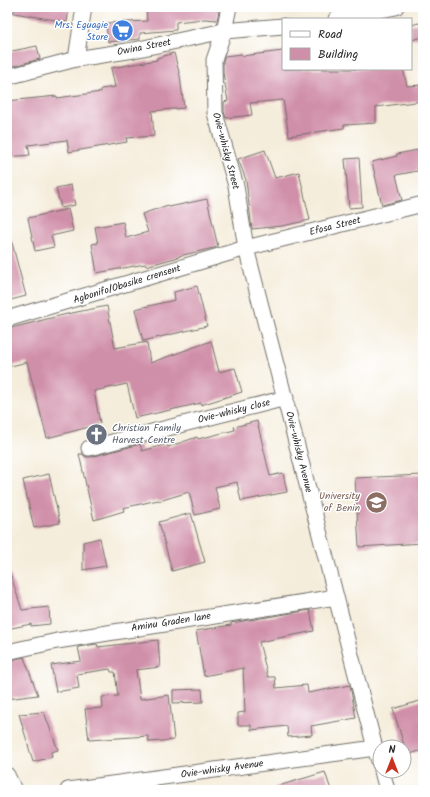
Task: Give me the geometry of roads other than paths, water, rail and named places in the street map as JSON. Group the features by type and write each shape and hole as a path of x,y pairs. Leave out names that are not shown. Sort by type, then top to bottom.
{"street":[{"path":"76,59 84,7"},
{"name":"Ovie-whisky Street","path":"229,7 224,31 214,60 215,113 236,186 246,248"},
{"path":"340,18 379,9 396,7"},
{"name":"Owina Street","path":"7,77 76,59 134,50 224,31 282,26"},
{"name":"Efosa Street","path":"246,248 423,204"},
{"name":"Agbonifo/Obasike crensent","path":"7,319 246,248"},
{"name":"Ovie-whisky Avenue","path":"246,248 286,398 373,739"},
{"name":"Ovie-whisky close","path":"89,448 286,398"},
{"name":"Aminu Graden lane","path":"7,652 57,641 336,597"},
{"name":"Ovie-whisky Avenue","path":"68,790 372,748"},
{"path":"7,775 14,790"},
{"path":"385,779 388,790"}],"place":[{"name":"Mrs. Eguagie Store","path":"123,31"},
{"name":"Christian Family Harvest Centre","path":"97,434"},
{"name":"University of Benin","path":"376,502"}]}
